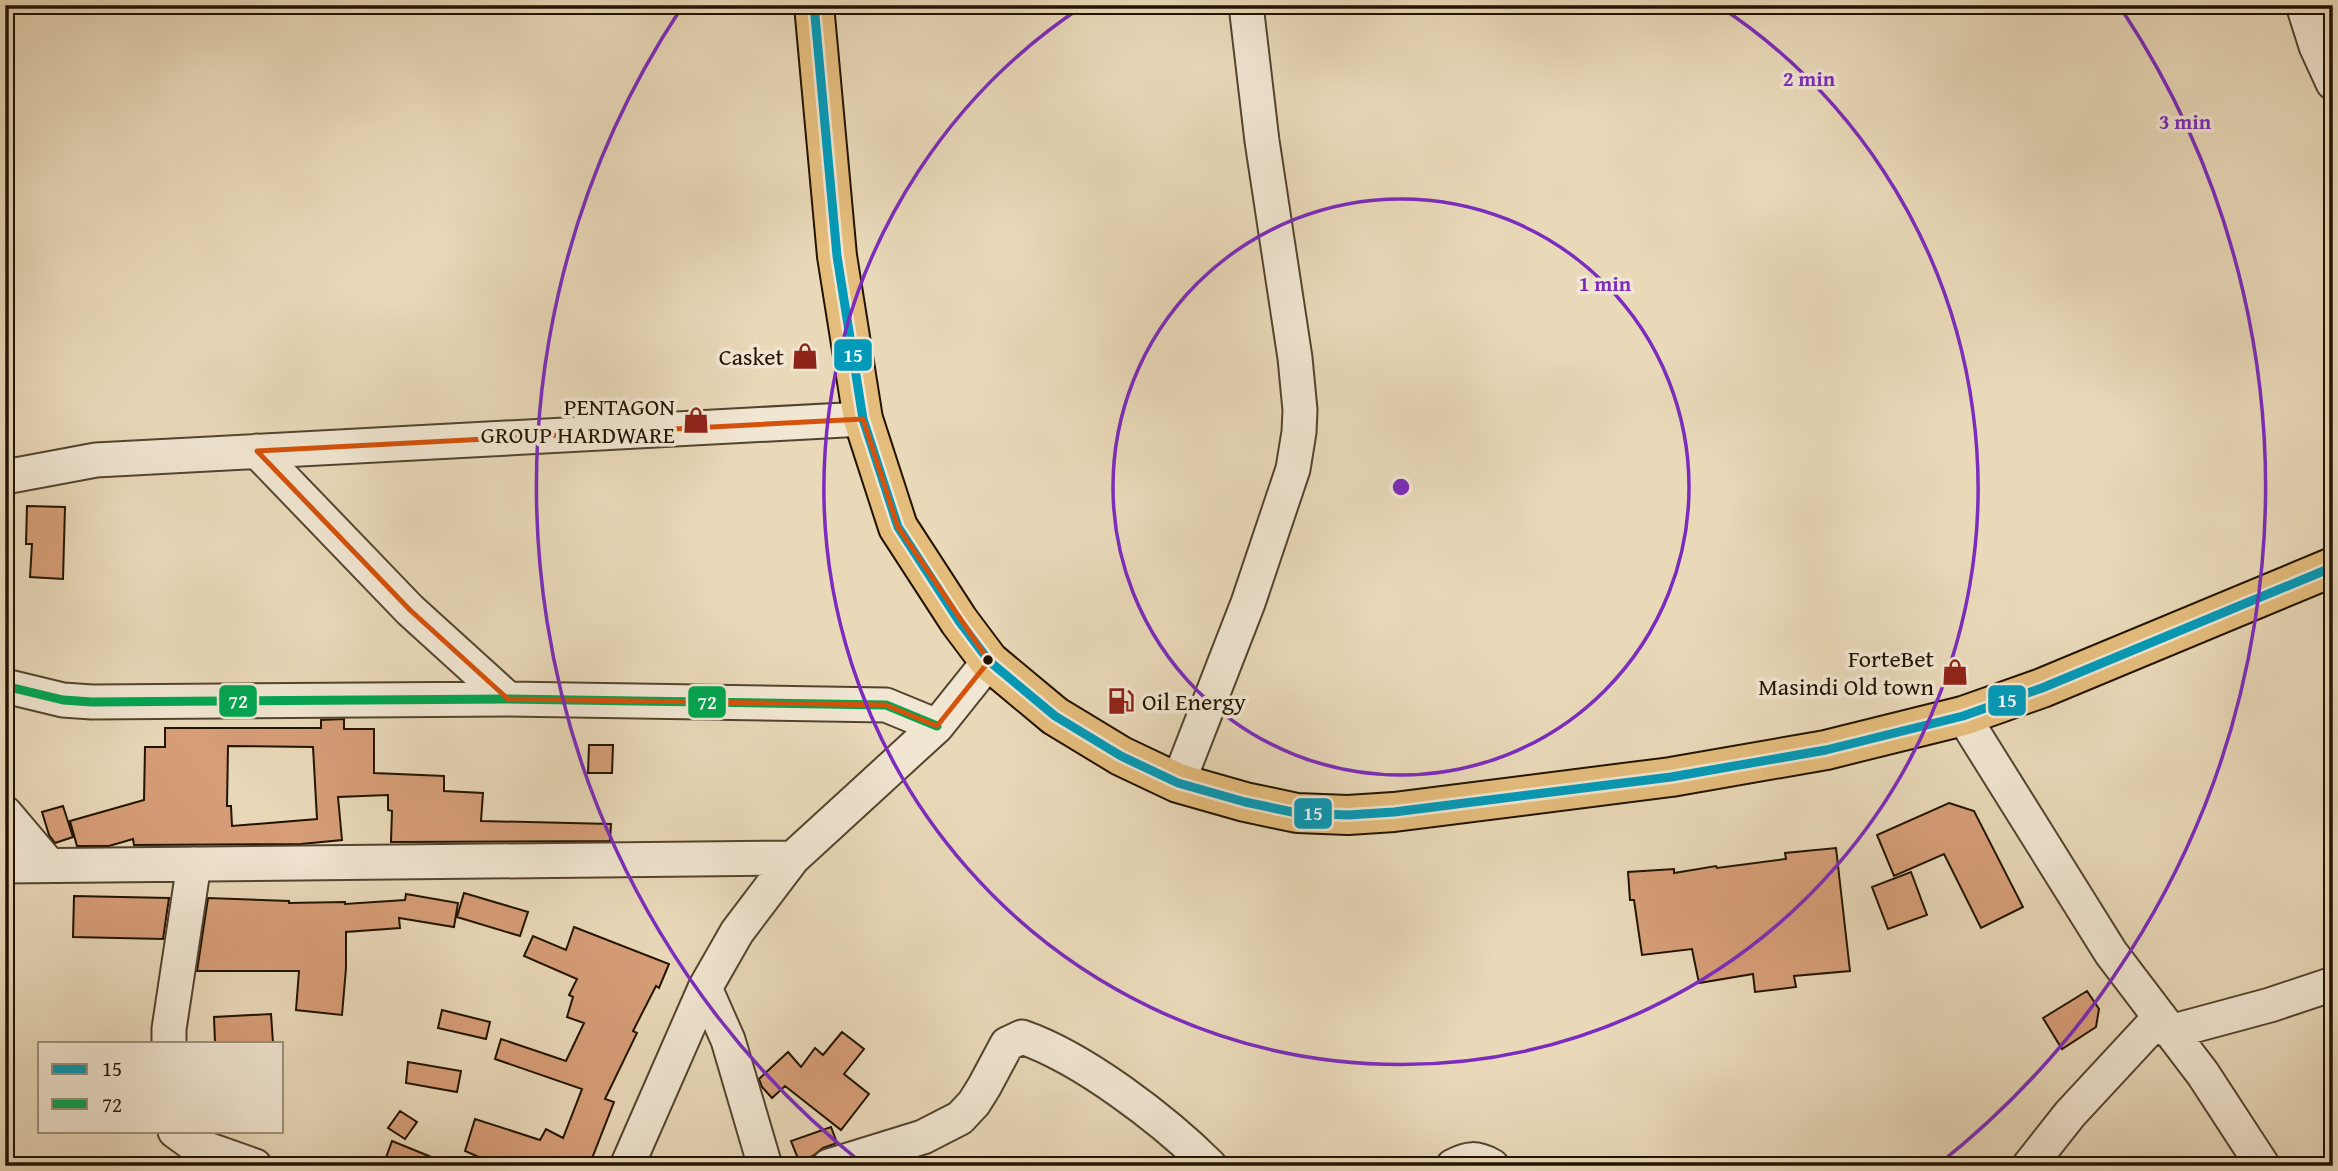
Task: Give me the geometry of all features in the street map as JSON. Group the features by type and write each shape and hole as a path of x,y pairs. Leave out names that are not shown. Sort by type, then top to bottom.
{"main road":[{"path":"814,5 837,256 863,419 898,527 959,621 989,661 1055,716 1121,756 1178,783 1297,813 1348,815 1394,812 1671,777 1826,750 1963,716 2042,688 2333,567"}],"street":[{"path":"1178,783 1248,603 1293,469 1299,432 1300,410 1295,358 1262,141 1246,5"},
{"path":"2303,5 2316,46 2333,83"},
{"path":"5,477 96,460 863,419"},
{"path":"257,451 410,610 508,699"},
{"path":"627,1166 705,988 737,932 793,858 937,726 989,661"},
{"path":"5,685 63,700 92,702 508,699 887,705 937,726"},
{"path":"1963,716 2111,953 2203,1074 2263,1166"},
{"path":"5,814 50,865"},
{"path":"5,866 793,858"},
{"path":"169,1042 194,864"},
{"path":"2029,1166 2070,1114 2165,1025 2270,1005 2333,984"},
{"path":"705,988 728,1040 765,1166"},
{"path":"829,1166 923,1137 960,1118 974,1103 1007,1044 1022,1037 1045,1046 1091,1072 1182,1137 1210,1166"},
{"path":"176,1132 193,1144 255,1166"},
{"path":"1453,1166 1471,1158 1492,1166"}],"highlighted area":[{"path":"863,419 898,527 989,661 937,726 886,705 508,699 410,610 257,451"}],"building":[{"path":"27,506 65,507 63,579 30,577 32,544 26,544"},
{"path":"344,719 344,729 374,729 374,773 444,776 444,791 483,793 481,821 611,824 610,841 391,842 392,811 388,810 388,795 338,797 342,840 301,844 134,845 133,839 109,846 77,846 70,821 144,800 145,747 165,747 165,728 321,728 321,720","holes":["228,746 313,747 317,819 232,826 231,806 227,806"]},
{"path":"589,745 613,745 612,773 588,773"},
{"path":"1949,803 1974,811 2023,907 1981,928 1944,854 1894,876 1877,835"},
{"path":"63,806 73,837 55,843 49,835 42,812"},
{"path":"1836,848 1850,971 1794,976 1796,987 1755,992 1753,974 1699,983 1692,949 1642,955 1634,900 1630,900 1628,872 1674,869 1674,873 1786,859 1785,853"},
{"path":"1911,872 1927,915 1888,929 1872,887"},
{"path":"464,893 528,912 520,936 457,917"},
{"path":"406,894 458,903 454,927 399,918 400,928 346,932 342,1015 296,1010 299,971 197,971 208,898 345,904 405,900"},
{"path":"74,896 169,898 163,939 73,937"},
{"path":"574,927 669,964 659,988 656,986 633,1031 637,1033 605,1099 614,1102 589,1166 499,1166 465,1151 475,1119 540,1140 546,1129 563,1138 582,1089 495,1059 501,1039 566,1061 584,1023 567,1017 573,997 569,995 577,979 524,956 533,936 566,950"},
{"path":"2087,991 2099,1009 2096,1027 2062,1049 2043,1018"},
{"path":"442,1010 490,1022 486,1039 438,1028"},
{"path":"271,1014 273,1042 215,1042 214,1017"},
{"path":"842,1032 864,1049 844,1074 869,1094 841,1130 785,1086 772,1098 759,1079 788,1052 801,1067 815,1048 823,1055"},
{"path":"408,1062 461,1071 457,1092 406,1083"},
{"path":"400,1111 417,1122 405,1139 388,1128"},
{"path":"831,1127 837,1143 799,1161 791,1141"},
{"path":"392,1141 451,1165 451,1166 383,1166"}],"transit line":[{"name":"15","path":"814,5 837,256 863,419 898,527 959,621 989,661 1055,716 1121,756 1178,783 1297,813 1348,815 1394,812 1671,777 1826,750 1963,716 2042,688 2333,567"},
{"name":"72","path":"5,686 63,700 92,702 508,699 886,705 937,726"}],"place":[{"name":"Casket","path":"805,356"},
{"name":"PENTAGON GROUP HARDWARE","path":"696,420"},
{"name":"ForteBet Masindi Old town","path":"1955,672"},
{"name":"Oil Energy","path":"1121,701"}]}
